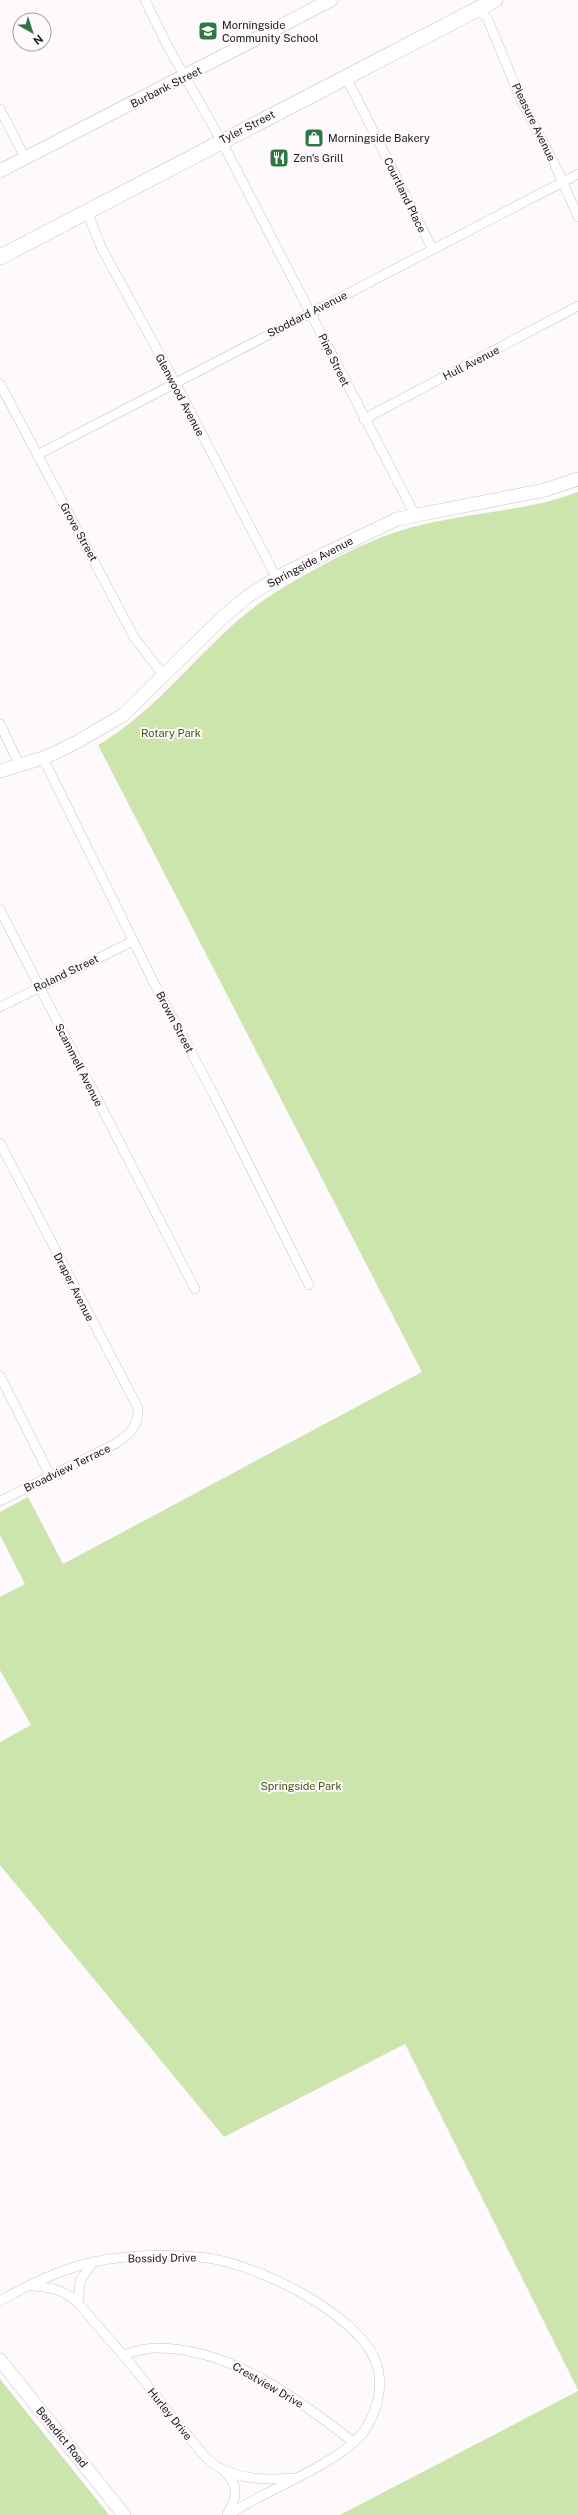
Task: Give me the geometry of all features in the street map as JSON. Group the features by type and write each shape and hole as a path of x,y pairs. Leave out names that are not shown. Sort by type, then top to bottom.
{"main road":[{"name":"Tyler Street","path":"0,257 221,140 346,77 475,4 495,0"}],"street":[{"name":"Pine Street","path":"145,0 221,140 415,515"},
{"name":"Burbank Street","path":"0,171 186,77 331,0"},
{"name":"Pleasure Avenue","path":"475,4 487,18 522,102 563,182 578,217"},
{"name":"Courtland Place","path":"346,77 432,248"},
{"path":"0,109 25,158"},
{"name":"Stoddard Avenue","path":"38,455 176,384 432,248 578,174"},
{"name":"Glenwood Avenue","path":"87,212 108,260 176,384 276,577"},
{"name":"Hull Avenue","path":"364,419 578,306"},
{"name":"Grove Street","path":"0,384 134,637 164,676"},
{"name":"Springside Avenue","path":"0,771 43,758 77,742 123,715 222,618 248,596 276,577 397,519 545,490 578,479"},
{"path":"0,724 20,766"},
{"name":"Brown Street","path":"43,758 133,941 254,1173 309,1285"},
{"name":"Scammell Avenue","path":"0,910 194,1289"},
{"name":"Roland Street","path":"0,1007 39,986 133,941"},
{"name":"Draper Avenue","path":"0,1143 138,1408 138,1418 131,1431"},
{"path":"0,1376 50,1475"},
{"name":"Broadview Terrace","path":"0,1501 109,1447 131,1431"},
{"name":"Bossidy Drive","path":"0,2301 29,2286 93,2262 145,2256 200,2257 250,2269 290,2287 313,2300 339,2319 356,2335 370,2351 376,2363 379,2376 379,2397 374,2412 365,2430 324,2463 245,2503 227,2515"},
{"path":"78,2303 80,2281 83,2273 93,2262"},
{"path":"29,2286 51,2287 67,2293 78,2303 123,2355"},
{"name":"Crestview Drive","path":"123,2355 155,2348 186,2350 221,2359 249,2372 296,2400 352,2442"},
{"name":"Hurley Drive","path":"123,2355 201,2452 233,2480 236,2487 233,2502 227,2515"},
{"name":"Benedict Road","path":"0,2360 124,2515"},
{"name":"Hurley Drive","path":"221,2468 265,2480 296,2478"}],"green space":[{"name":"Springside Park","path":"578,492 578,2390 405,2044 224,2137 0,1865 0,1742 31,1725 0,1670 0,1597 25,1584 0,1535 0,1512 28,1497 63,1564 422,1372 98,745 123,729 145,710 229,628 252,609 276,592 328,562 365,544 402,530 441,521 540,503"},
{"path":"0,2379 109,2515 0,2515"},
{"path":"578,2391 578,2515 340,2515 365,2502"}],"place":[{"name":"Morningside Community School","path":"208,31"},
{"name":"Morningside Bakery","path":"314,138"},
{"name":"Zen's Grill","path":"279,158"}],"park label":[{"name":"Rotary Park","path":"171,733"}]}
